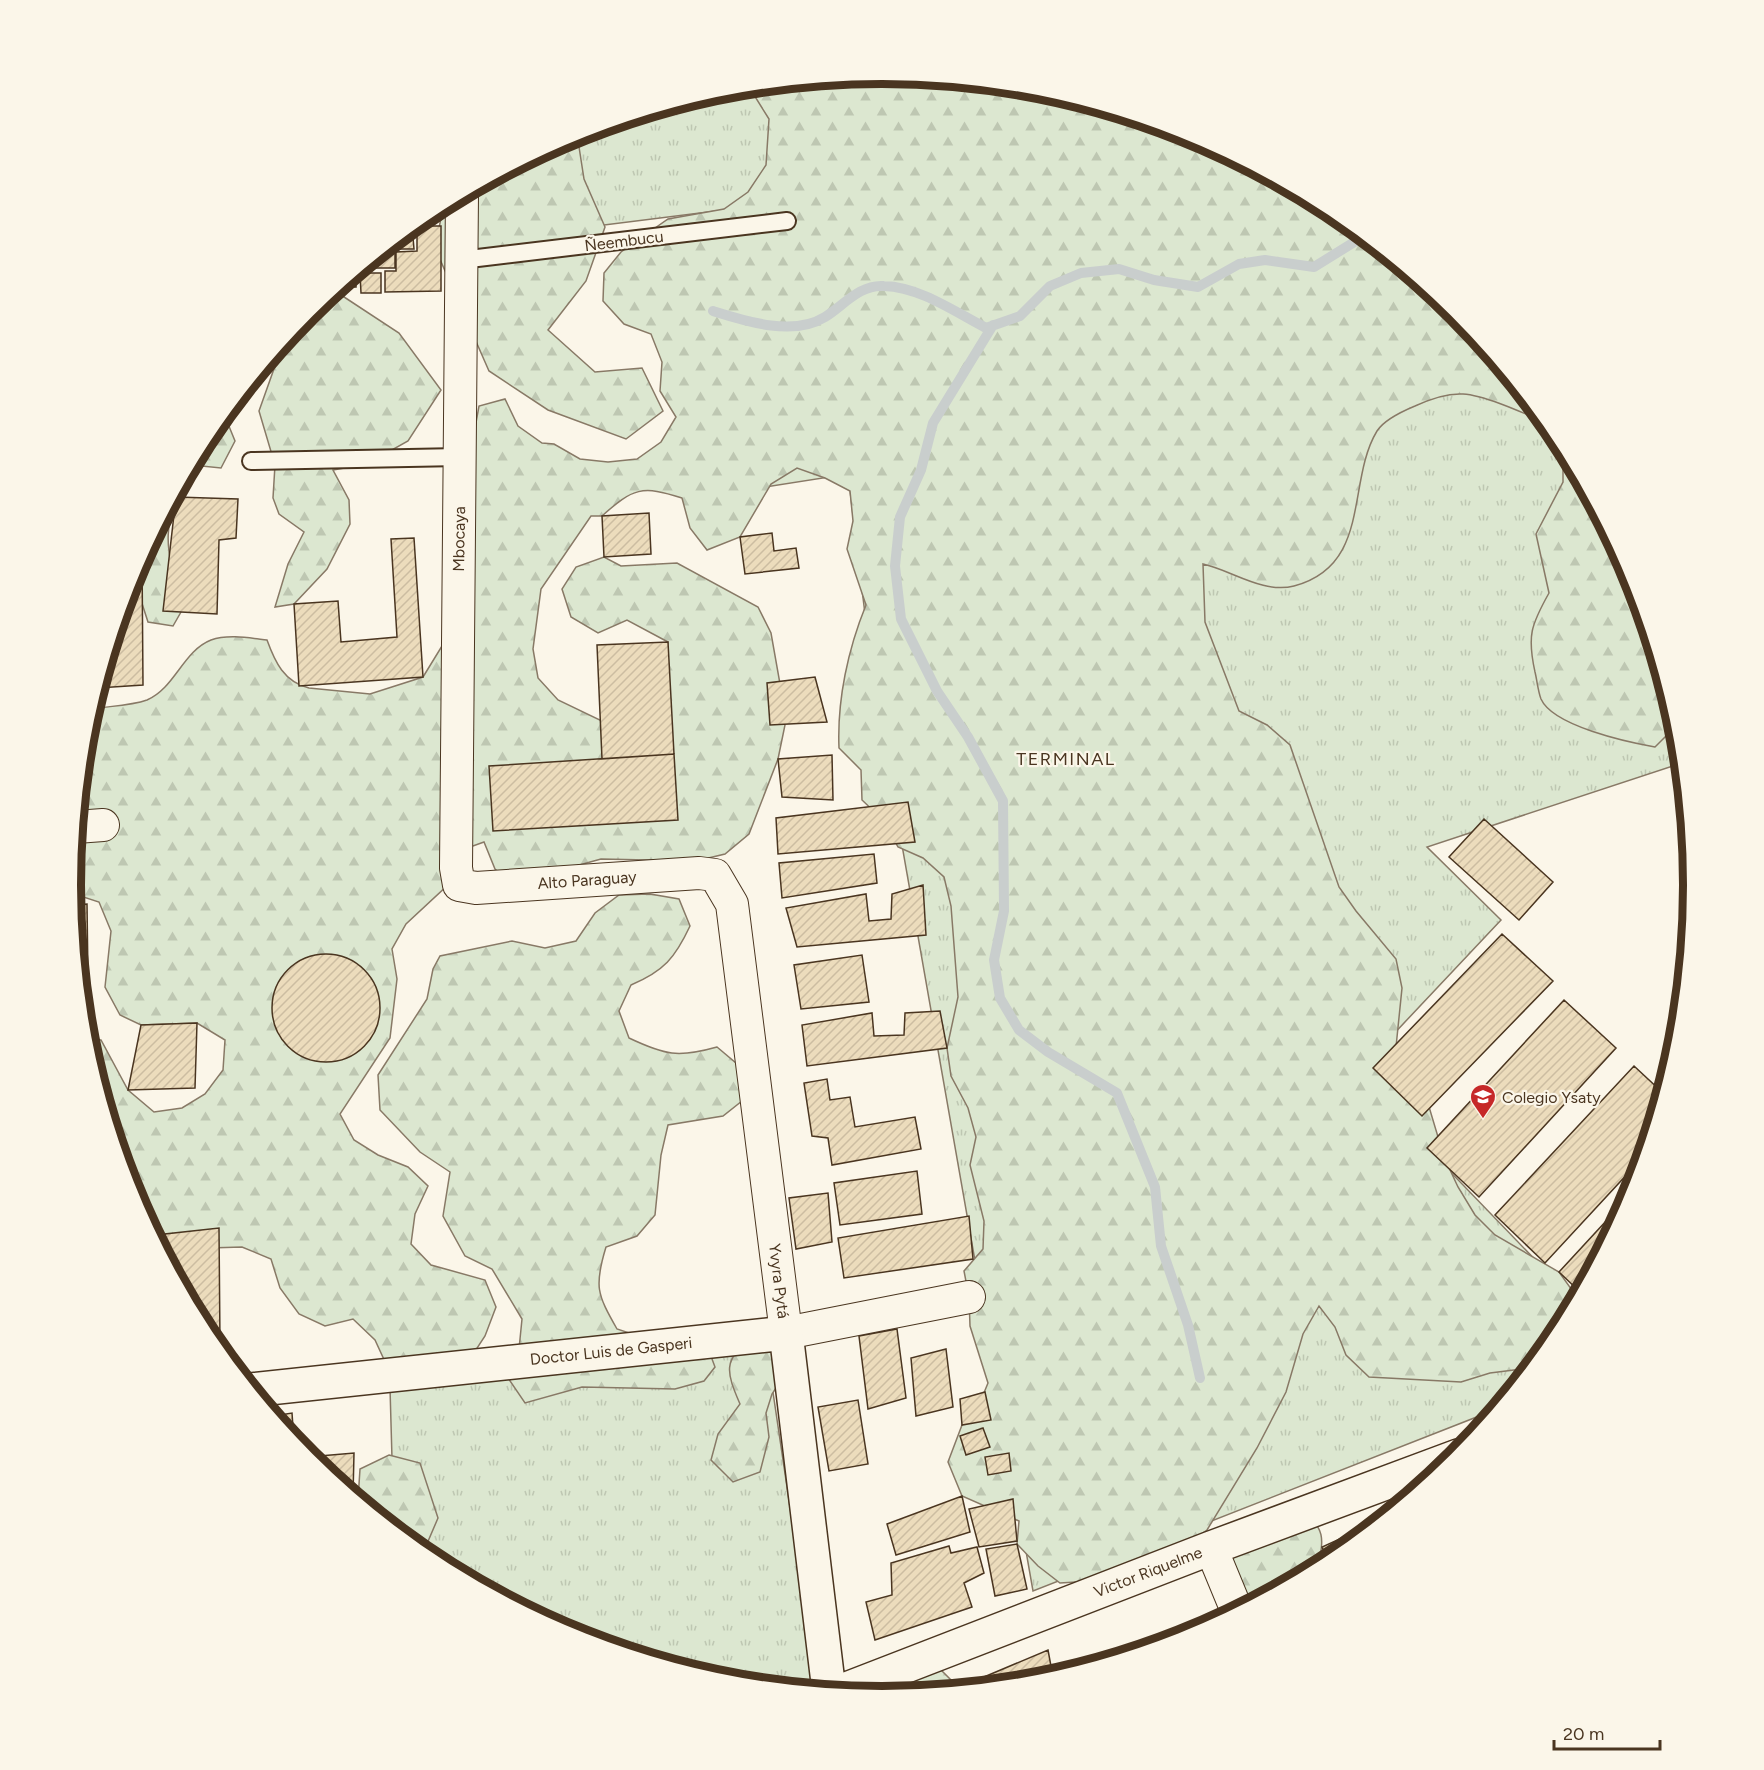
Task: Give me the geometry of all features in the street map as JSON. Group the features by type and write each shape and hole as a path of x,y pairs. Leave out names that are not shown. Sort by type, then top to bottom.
{"street":[{"name":"Mbocaya","path":"459,885 456,868 462,204"},
{"name":"Alto Paraguay","path":"459,885 476,888 699,873 715,875"},
{"name":"Yvyra Pytá","path":"715,875 732,904 829,1684"},
{"name":"Doctor Luis de Gasperi","path":"259,1388 786,1333 969,1297"},
{"name":"Victor Riquelme","path":"857,1685 1211,1548 1433,1465"},
{"path":"1211,1548 1234,1604"}],"lane":[{"name":"Ñeembucu","path":"461,260 787,221"},
{"path":"251,460 460,456"}],"green space":[{"path":"878,84 934,86 1038,99 1089,111 1189,145 1282,191 1327,219 1410,283 1484,357 1548,440 1576,485 1622,578 1656,678 1674,766 1427,847 1501,920 1356,1074 1570,1296 1517,1373 1482,1415 1033,1591 873,680 848,474 709,496"},
{"path":"882,84 934,86 1038,99 1089,111 1189,145 1282,191 1327,219 1370,250 1448,319 1484,357 1531,416 1483,398 1463,394 1438,397 1394,416 1377,431 1368,451 1353,520 1336,560 1319,575 1294,586 1282,588 1259,584 1203,564 1205,622 1239,711 1267,725 1290,745 1339,887 1396,959 1402,988 1396,1047 1427,1100 1444,1157 1458,1187 1475,1215 1495,1235 1559,1272 1573,1291 1520,1369 1490,1373 1461,1382 1369,1377 1346,1355 1335,1327 1319,1306 1303,1334 1286,1392 1257,1448 1207,1530 1182,1548 1092,1581 1060,1583 1038,1566 1017,1544 1019,1521 962,1496 948,1462 962,1425 974,1417 988,1383 970,1326 969,1297 964,1271 983,1249 984,1221 970,1165 976,1137 968,1108 951,1076 947,1048 958,997 951,906 944,877 923,858 898,847 883,820 862,800 861,770 839,748 840,712 845,675 866,605 847,549 853,521 850,491 825,478 797,468 771,484 740,537 707,550 690,528 682,498 657,491 639,492 622,500 602,516 591,516 541,589 533,649 538,678 558,700 610,725 658,700 668,642 627,620 598,633 571,617 562,589 576,567 604,557 621,566 677,563 758,607 771,633 785,725 778,759 749,834 725,854 696,861 601,859 572,867 518,890 495,869 484,842 456,852 450,883 406,924 392,949 397,979 390,1038 340,1114 354,1140 378,1155 408,1167 428,1186 415,1214 411,1244 431,1265 485,1280 496,1307 485,1336 468,1362 387,1366 375,1340 353,1319 325,1326 299,1314 280,1288 271,1259 242,1247 209,1248 182,1273 142,1192 108,1092 96,1041 101,1040 128,1090 154,1112 182,1108 205,1094 223,1070 225,1040 197,1023 141,1025 120,1015 105,987 111,931 99,902 81,896 81,885 88,780 101,708 147,700 165,687 201,645 225,637 267,640 273,656 287,676 309,688 370,694 423,677 450,633 479,406 505,399 518,426 542,443 554,444 580,459 608,462 637,459 661,442 676,417 660,391 662,362 651,334 624,324 603,301 604,273 621,252 668,219 724,209 748,192 766,165 769,119 754,95 830,86"},
{"path":"773,92 787,202 468,242 552,156 575,145 675,111 726,99"},
{"path":"579,144 584,179 605,227 586,281 548,330 595,372 642,368 663,411 626,439 548,410 489,371 435,248 441,216 482,191"},
{"path":"341,295 399,333 441,390 408,441 367,464 333,470 349,500 350,524 327,569 294,604 275,607 288,564 304,532 279,514 273,498 275,465 259,411 277,361"},
{"path":"228,424 235,441 221,468 200,466"},
{"path":"1563,464 1600,531 1622,578 1640,628 1656,678 1669,733 1655,747 1610,737 1575,725 1548,709 1541,699 1531,640 1538,614 1549,593 1536,534 1563,482"},
{"path":"170,519 169,550 177,584 185,605 173,626 148,622 138,590"},
{"path":"650,894 679,899 690,926 679,947 660,969 631,985 619,1011 629,1038 652,1048 672,1053 692,1053 717,1047 743,1069 747,1097 723,1116 668,1125 661,1155 655,1215 637,1236 606,1247 600,1271 600,1290 605,1307 617,1329 644,1338 705,1340 715,1367 704,1381 675,1389 582,1387 525,1403 508,1378 519,1349 522,1319 492,1269 465,1256 443,1216 450,1172 420,1152 380,1110 378,1075 427,999 433,969 440,956 512,941 545,948 576,941 595,913 619,895"},
{"path":"753,1339 776,1353 789,1368 772,1394 766,1413 769,1437 760,1472 733,1482 711,1460 718,1434 740,1404 730,1375 731,1360 743,1346"},
{"path":"766,1345 816,1683 726,1671 675,1659 625,1643 575,1625 528,1603 481,1579 437,1551 394,1520 390,1388"},
{"path":"389,1455 420,1463 438,1518 427,1544 359,1491 360,1469"},
{"path":"1303,1507 1319,1529 1322,1541 1320,1555 1246,1598 1222,1567 1253,1522"},
{"path":"938,1667 953,1682 898,1685"}],"building":[{"path":"427,226 441,226 441,291 385,292 385,271 396,271 396,252 417,251 417,233"},
{"path":"413,236 414,249 395,249"},
{"path":"395,249 395,268 372,268"},
{"path":"366,273 381,273 381,293 361,293 360,278"},
{"path":"181,497 238,499 236,538 219,540 217,614 163,611 174,511"},
{"path":"649,513 651,554 604,557 602,516"},
{"path":"772,533 774,551 796,548 799,568 745,574 740,537"},
{"path":"414,538 423,677 299,686 294,604 338,601 341,642 397,637 391,539"},
{"path":"142,578 143,685 106,687"},
{"path":"668,642 674,754 602,759 597,645"},
{"path":"815,677 827,722 770,725 767,683"},
{"path":"674,754 678,820 493,831 489,766"},
{"path":"832,755 833,800 782,797 778,759"},
{"path":"908,802 915,842 778,854 776,818"},
{"path":"1484,819 1553,882 1519,920 1449,857"},
{"path":"874,854 877,883 782,898 779,863"},
{"path":"923,885 926,935 797,947 786,908 866,894 869,921 891,919 892,894"},
{"path":"82,904 87,904 88,991 83,937"},
{"path":"1502,934 1553,981 1422,1116 1373,1068"},
{"path":"326,954 347,958 364,970 376,987 380,1008 376,1029 364,1046 347,1058 326,1062 305,1058 288,1046 276,1029 272,1008 276,987 288,970 305,958"},
{"path":"862,955 869,1002 801,1009 794,965"},
{"path":"1564,1000 1616,1048 1479,1197 1427,1148"},
{"path":"940,1011 947,1048 807,1066 802,1025 872,1013 874,1036 904,1035 905,1013"},
{"path":"197,1023 195,1088 128,1090 141,1025"},
{"path":"1634,1066 1657,1087 1629,1172 1545,1263 1495,1215"},
{"path":"827,1079 830,1100 850,1097 855,1127 915,1117 921,1149 832,1165 828,1138 812,1136 804,1083"},
{"path":"917,1171 922,1214 840,1225 834,1183"},
{"path":"828,1193 832,1242 796,1249 789,1198"},
{"path":"969,1216 973,1259 844,1278 838,1238"},
{"path":"1611,1216 1575,1287 1559,1272"},
{"path":"219,1228 220,1335 188,1285 165,1242 165,1234"},
{"path":"897,1329 906,1398 868,1409 859,1336"},
{"path":"946,1349 953,1407 916,1416 911,1358"},
{"path":"985,1392 991,1420 962,1425 960,1399"},
{"path":"858,1400 868,1464 829,1471 818,1407"},
{"path":"292,1413 293,1427 282,1415"},
{"path":"983,1428 990,1447 966,1455 960,1436"},
{"path":"354,1453 353,1486 321,1456"},
{"path":"1009,1453 1011,1471 988,1475 985,1457"},
{"path":"962,1496 970,1532 896,1555 887,1524"},
{"path":"1013,1499 1017,1541 979,1547 969,1509"},
{"path":"1351,1534 1325,1553 1322,1547"},
{"path":"1017,1544 1027,1589 995,1596 986,1549"},
{"path":"949,1546 951,1553 977,1547 984,1573 964,1583 972,1607 875,1640 866,1602 892,1595 891,1563"},
{"path":"1048,1650 1051,1668 977,1680"}],"waterway":[{"path":"713,311 754,323 784,327 798,326 825,317 867,288 884,286 897,287 924,296 986,328 1020,316 1050,286 1081,273 1119,269 1154,280 1198,287 1239,264 1265,260 1314,267 1357,240"},
{"path":"993,325 933,423 921,470 900,517 895,566 901,619 937,691 968,737 1003,801 1004,911 994,960 1000,998 1019,1030 1048,1052 1117,1093 1155,1187 1161,1246 1188,1325 1200,1378"}],"place":[{"name":"Colegio Ysaty","path":"1483,1120"}],"district":[{"name":"TERMINAL","path":"1066,759"}]}
